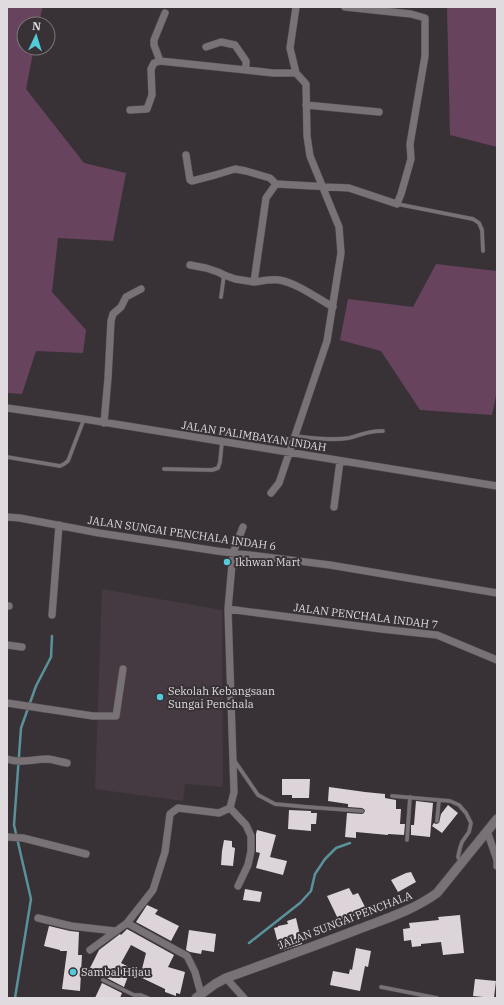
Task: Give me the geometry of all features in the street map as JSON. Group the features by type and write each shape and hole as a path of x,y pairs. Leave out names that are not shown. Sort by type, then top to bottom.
{"street":[{"path":"271,493 279,483 328,341 341,253 339,227 310,156 307,136 306,84 296,73 290,48 296,7"},
{"path":"186,155 190,180 192,181 235,169 270,178 276,184 349,188 397,204 411,159 410,144 425,56 426,18 411,14 346,7"},
{"path":"160,61 154,45 154,40 165,13"},
{"path":"206,47 221,42 234,45 246,61 246,70"},
{"path":"130,110 147,109 152,95 151,69 154,63 160,61 273,73 296,73"},
{"path":"306,105 380,112"},
{"path":"254,282 266,198 276,184"},
{"path":"190,265 202,267 235,279 254,282 280,280 304,290 333,307"},
{"path":"104,423 111,321 113,314 121,307 126,297 141,289"},
{"name":"JALAN PALIMBAYAN INDAH","path":"7,408 84,419 497,486"},
{"path":"334,507 340,460"},
{"name":"JALAN SUNGAI PENCHALA INDAH 6","path":"7,517 20,518 99,533 233,553 330,565 497,593"},
{"path":"52,615 59,525"},
{"path":"230,808 234,792 228,609 233,553 243,527"},
{"name":"JALAN PENCHALA INDAH 7","path":"228,609 381,630 437,635 497,660"},
{"path":"7,645 22,647"},
{"path":"7,703 93,716 116,716 123,669"},
{"path":"8,760 26,761 49,759 67,763"},
{"path":"90,950 127,923 153,890 165,852 170,814 178,808 219,813 230,808"},
{"path":"230,808 246,825 251,836 251,850 248,865 238,886"},
{"name":"JALAN SUNGAI PENCHALA","path":"199,996 226,978 302,951 411,909 428,900 437,893 497,819"},
{"path":"487,831 497,866"},
{"path":"9,837 23,838 86,854"},
{"path":"38,918 71,926 115,931"},
{"path":"127,923 187,956 195,972 199,996"},
{"path":"226,978 244,998"}],"lane":[{"path":"397,204 473,219 479,223 482,230 483,251"},
{"path":"221,273 221,297"},
{"path":"7,456 60,466 68,461 84,419"},
{"path":"295,436 337,439 349,438 375,430 383,431"},
{"path":"164,469 212,470 218,468 222,442"},
{"path":"232,757 258,795 275,804 307,808 362,811"},
{"path":"392,796 450,801 459,805 466,813 471,823 469,832 460,848 458,857 461,863"},
{"path":"407,840 410,797"},
{"path":"437,821 439,800"},
{"path":"103,980 134,995 142,995 148,998"},
{"path":"381,987 437,998"}],"shaded area":[{"path":"7,7 44,7 41,16 16,16 16,56 32,56 26,89 84,163 126,173 113,241 58,238 52,292 86,330 83,353 36,351 22,394 7,393"},
{"path":"447,7 497,7 497,147 450,135"},
{"path":"436,264 497,271 497,391 492,415 420,410 381,351 340,340 348,299 413,307"},
{"name":"Sekolah Kebangsaan Sungai Penchala","path":"102,589 222,610 223,787 185,784 183,801 95,789"}],"building":[{"path":"282,779 310,779 309,798 292,798 292,795 282,795"},
{"path":"329,787 385,794 385,798 396,800 396,809 401,809 400,824 405,824 404,835 356,832 356,838 345,837 347,813 362,814 365,810 362,808 348,807 348,804 328,801"},
{"path":"416,801 433,803 430,837 411,835 411,825 414,825"},
{"path":"448,805 458,813 442,833 432,826 434,823 439,823 441,814"},
{"path":"289,810 311,811 311,813 317,813 316,824 311,824 311,831 288,829"},
{"path":"257,830 276,835 270,857 287,861 283,875 256,868 260,853 256,852"},
{"path":"224,840 232,841 232,847 235,848 233,866 221,865"},
{"path":"411,872 416,882 398,892 391,880"},
{"path":"349,888 353,895 358,893 367,911 339,921 327,896"},
{"path":"245,889 262,892 260,902 243,900"},
{"path":"147,905 158,910 155,914 179,926 171,941 136,922"},
{"path":"460,915 464,953 443,955 441,942 421,944 421,946 412,947 411,940 404,941 403,929 410,928 409,923 439,920 438,917"},
{"path":"296,918 302,944 280,951 274,928 288,924 287,921"},
{"path":"49,926 79,932 78,955 82,955 80,991 62,989 67,951 60,951 44,946"},
{"path":"127,929 174,955 168,967 185,972 180,994 176,993 176,996 165,992 165,989 140,977 146,953 131,945 121,963 131,968 124,987 90,968 99,950"},
{"path":"189,930 216,934 214,952 202,950 201,954 186,950"},
{"path":"356,948 371,951 368,967 365,966 360,991 330,985 333,971 349,974 350,969 352,970"},
{"path":"475,979 496,981 494,998 473,996"},
{"path":"102,983 122,993 120,998 95,998"}],"waterway":[{"path":"15,998 31,899 14,825 21,728 36,686 51,657 52,636"},
{"path":"249,943 300,903 311,891 315,874 325,859 336,848 350,843"}],"place":[{"name":"Ikhwan Mart","path":"227,562"},
{"name":"Sekolah Kebangsaan Sungai Penchala","path":"160,697"},
{"name":"Sambal Hijau","path":"73,972"}]}
